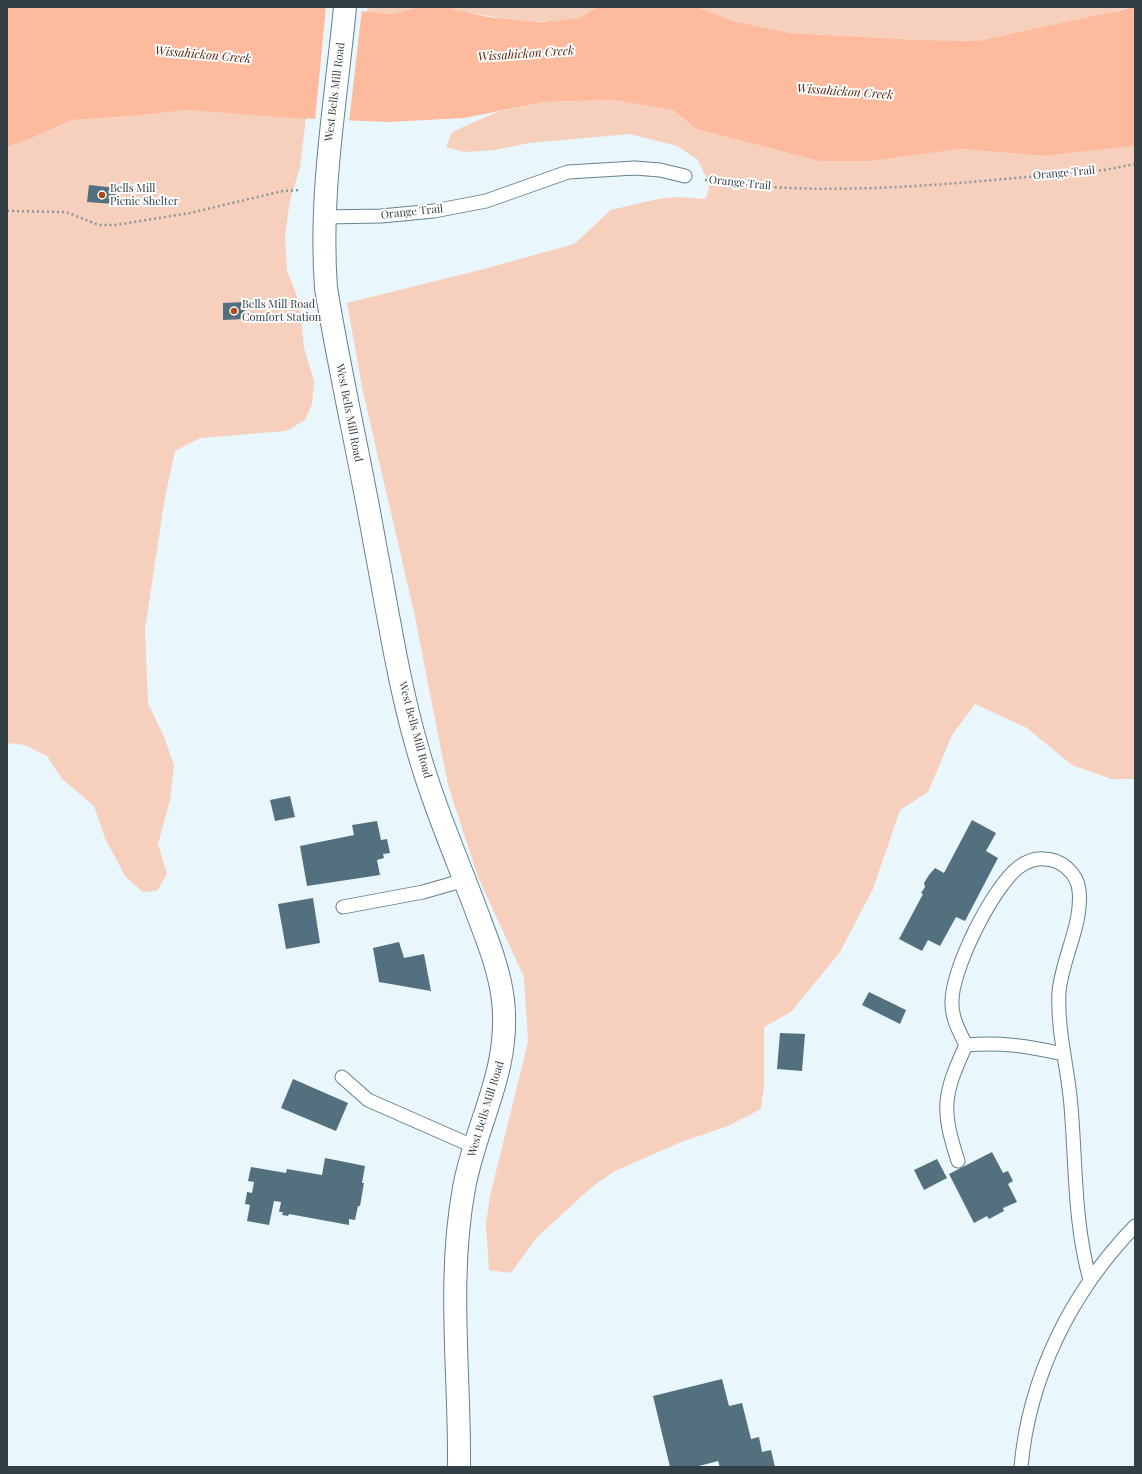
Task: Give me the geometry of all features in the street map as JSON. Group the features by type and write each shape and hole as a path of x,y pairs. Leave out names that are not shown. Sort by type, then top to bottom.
{"street":[{"name":"West Bells Mill Road","path":"345,7 326,168 326,288 394,646 417,749 495,961 500,980 504,1018 504,1039 498,1075 475,1147 464,1188 457,1254 459,1467"}],"lane":[{"name":"Orange Trail","path":"325,217 352,217 434,211 486,201 568,172 635,168 660,170 685,176"},
{"path":"966,1046 956,1025 952,1005 952,990 960,964 993,898 1006,880 1024,864 1030,861 1044,858 1057,862 1067,868 1074,877 1078,888 1079,903 1076,922 1064,966 1059,992 1063,1054 1071,1106 1080,1237 1090,1280"},
{"path":"343,907 423,892 464,880"},
{"path":"966,1046 991,1043 1016,1044 1063,1054"},
{"path":"958,1161 946,1115 946,1100 955,1069 966,1046"},
{"path":"342,1077 368,1100 475,1147"},
{"path":"1021,1467 1023,1446 1030,1411 1040,1377 1065,1321 1090,1280 1115,1246 1135,1226"}],"path":[{"name":"Orange Trail","path":"685,176 771,187 832,189 886,187 1104,170 1135,164"},
{"path":"7,211 66,212 99,225 115,225 190,213 283,191 308,189"}],"shaded area":[{"path":"368,7 420,7 392,14 367,12"},
{"path":"446,7 605,7 581,17 560,20 527,21 494,17"},
{"path":"697,7 1131,7 978,41 920,40 791,33 733,21"},
{"path":"613,100 673,110 696,129 819,161 872,161 961,149 1044,156 1135,146 1135,779 1111,779 1072,765 1027,728 975,704 952,735 928,792 900,810 873,889 840,952 791,1012 764,1027 764,1085 761,1109 728,1126 681,1142 615,1171 593,1186 537,1237 511,1273 489,1270 486,1224 490,1196 528,1042 524,977 478,877 448,785 414,612 363,392 347,303 484,269 574,244 611,210 658,199 675,197 706,199 710,184 697,159 677,146 630,134 529,143 495,150 464,152 446,147 452,132 497,112 544,102"},
{"path":"187,110 306,118 300,168 290,200 285,236 287,270 300,304 304,348 314,381 312,404 305,420 286,431 200,438 175,451 165,497 145,629 148,703 164,737 174,765 170,800 158,844 167,874 157,891 143,892 125,876 105,838 94,806 62,779 47,756 25,745 7,743 7,147 30,139 72,120 134,116"}],"water":[{"name":"Wissahickon Creek","path":"7,7 319,7 392,14 420,7 446,7 488,17 541,22 579,18 597,8 605,7 697,7 733,21 791,33 920,40 978,41 1135,7 1135,146 1044,156 961,149 872,161 819,161 696,129 673,110 613,100 544,102 464,118 389,122 293,118 187,110 134,116 72,120 30,139 7,147"}],"pier":[{"path":"326,7 362,9 349,122 315,121"}],"building":[{"name":"Bells Mill Picnic Shelter","path":"89,185 116,188 115,204 87,202"},
{"name":"Bells Mill Road Comfort Station","path":"244,302 245,319 223,320 223,303"},
{"path":"290,796 295,817 275,821 270,800"},
{"path":"972,820 996,833 986,851 998,858 965,921 956,917 940,946 928,940 922,951 899,939 923,894 921,893 925,887 924,883 935,868 944,873"},
{"path":"377,821 381,840 387,839 390,853 383,854 384,858 377,860 380,875 307,886 300,846 354,835 352,825"},
{"path":"313,898 320,943 286,949 278,904"},
{"path":"399,942 404,958 424,954 431,991 379,982 373,948"},
{"path":"869,992 906,1010 900,1024 862,1005"},
{"path":"780,1033 805,1034 802,1071 777,1069"},
{"path":"293,1079 348,1103 336,1131 281,1108"},
{"path":"992,1152 1003,1173 1008,1171 1013,1181 1008,1184 1017,1202 1003,1208 1004,1211 989,1219 987,1216 974,1223 949,1174"},
{"path":"325,1158 365,1166 360,1206 358,1206 355,1220 349,1219 349,1225 289,1214 288,1216 282,1215 283,1212 279,1212 281,1202 274,1201 269,1225 247,1221 250,1205 245,1204 247,1192 252,1193 254,1182 248,1181 251,1167 286,1173 287,1169 322,1175"},
{"path":"937,1159 947,1178 924,1190 914,1170"},
{"path":"722,1379 729,1406 742,1403 751,1439 759,1437 762,1452 771,1450 775,1467 720,1467 718,1461 695,1467 670,1467 653,1396"}],"place":[{"name":"Bells Mill Picnic Shelter","path":"102,195"},
{"name":"Bells Mill Road Comfort Station","path":"234,311"}]}
